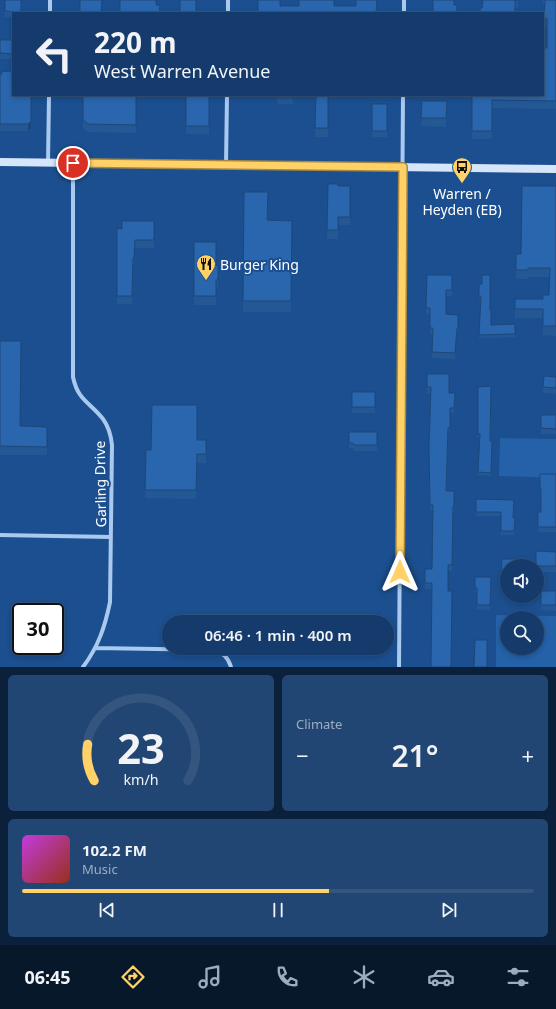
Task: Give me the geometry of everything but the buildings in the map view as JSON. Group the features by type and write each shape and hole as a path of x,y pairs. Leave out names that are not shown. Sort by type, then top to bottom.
{"main road":[{"path":"0,162 556,169"}],"street":[{"path":"50,0 50,12"},
{"path":"228,0 228,12"},
{"path":"404,0 404,12"},
{"path":"48,163 49,96"},
{"path":"226,164 227,96"},
{"path":"399,667 403,96"},
{"name":"Garling Drive","path":"73,163 73,377 75,387 80,395 103,419 111,435 112,445 110,602 105,624 96,648 83,667"},
{"path":"0,535 111,537"},
{"path":"96,648 214,650 224,654 231,667"}],"shaded area":[{"path":"500,438 556,439 556,478 499,476"},
{"path":"496,615 500,615 500,655 544,655 544,616 556,616 556,667 496,667"}],"place":[{"name":"Warren / Heyden (EB)","path":"462,184"},
{"name":"Burger King","path":"206,281"}],"route":[{"path":"73,163 403,167 400,572"}]}
